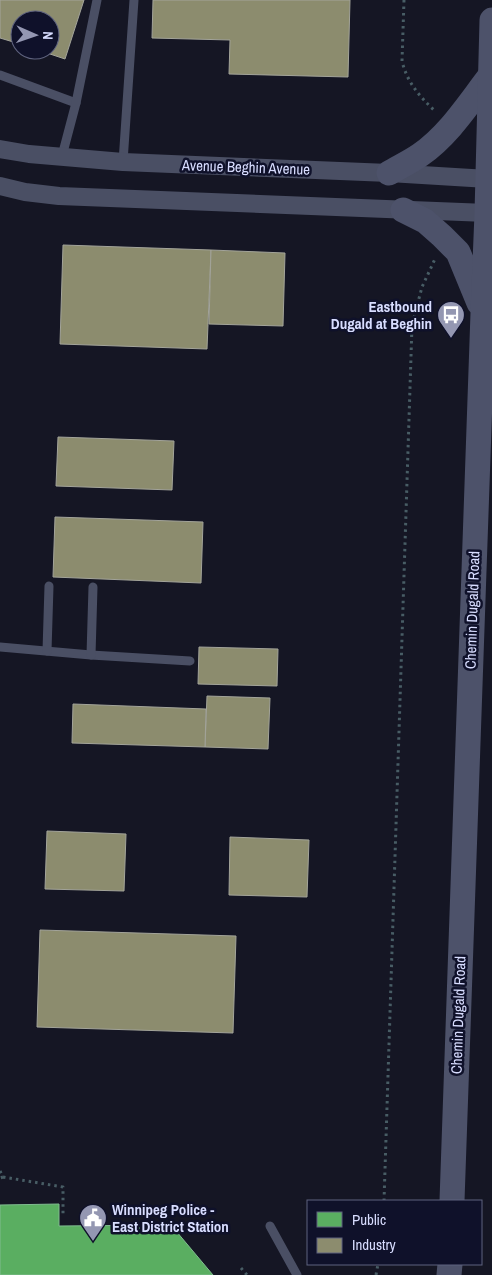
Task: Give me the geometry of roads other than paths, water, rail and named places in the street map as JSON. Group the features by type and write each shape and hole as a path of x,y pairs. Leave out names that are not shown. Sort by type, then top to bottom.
{"main road":[{"name":"Chemin Dugald Road","path":"452,1200 483,313 490,213 492,20"},
{"path":"389,173 420,154 439,138 490,76"},
{"path":"403,210 425,221 458,252 483,313"}],"street":[{"name":"Avenue Beghin Avenue","path":"0,150 122,162 389,173 490,180"},
{"path":"0,186 24,192 60,196 490,213"}],"lane":[{"path":"62,156 76,103 97,0"},
{"path":"122,162 134,0"},
{"path":"0,75 76,103"},
{"path":"47,650 49,586"},
{"path":"91,655 93,587"},
{"path":"0,647 190,661"},
{"path":"270,1226 297,1275"}],"place":[{"name":"Eastbound Dugald at Beghin","path":"451,339"},
{"name":"Winnipeg Police - East District Station","path":"93,1242"}]}
